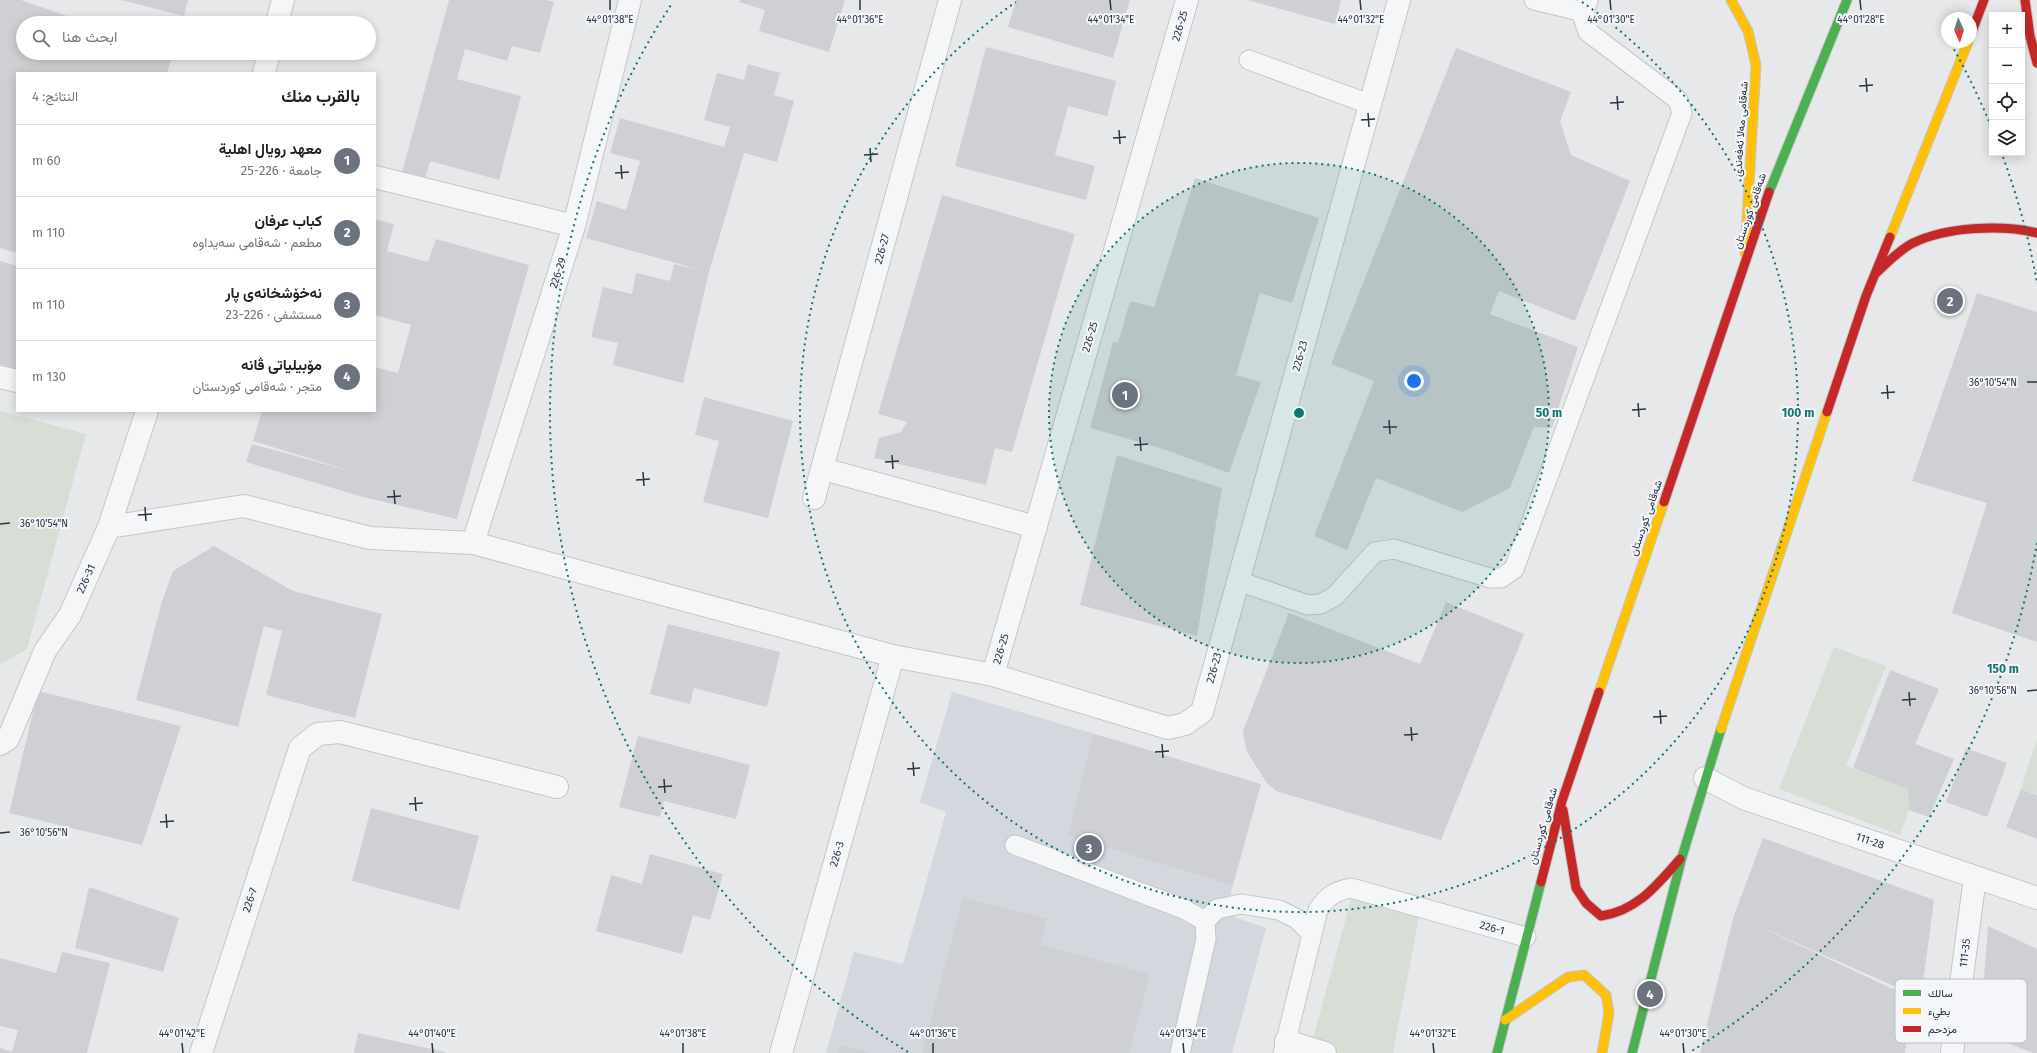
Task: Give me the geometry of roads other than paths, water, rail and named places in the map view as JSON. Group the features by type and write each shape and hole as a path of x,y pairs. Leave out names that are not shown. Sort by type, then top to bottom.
{"main road":[{"name":"شەقامی مەلا ئەفەندی","path":"1731,0 1746,24 1754,51 1756,65 1744,266"},
{"name":"شەقامی کوردستان","path":"1496,1053 1562,801 1777,169 1847,0"},
{"path":"1977,18 1984,0"},
{"path":"2025,0 2030,36 2037,64"},
{"path":"1632,1053 1682,857 1705,778 1875,274 1966,48"},
{"path":"1875,274 1894,256 1913,243 1933,235 1995,228 2037,233"},
{"path":"1562,801 1576,888 1586,903 1601,916 1615,915 1631,907 1649,893 1682,857"},
{"path":"1504,1020 1568,977 1584,974 1606,995 1609,1013 1602,1053"}],"street":[{"path":"279,16 283,0"},
{"name":"226-29","path":"473,543 574,226 630,0"},
{"name":"226-27","path":"814,498 950,0"},
{"name":"226-25","path":"993,675 1187,0"},
{"name":"226-23","path":"993,675 1168,728 1185,724 1202,712 1399,0"},
{"path":"264,72 267,60"},
{"path":"376,177 574,226"},
{"path":"0,377 16,381"},
{"name":"226-31","path":"4,742 45,651 70,615 109,527 142,412"},
{"path":"823,468 1036,528"},
{"path":"109,527 244,506 370,538 473,543 893,656 993,675"},
{"name":"226-3","path":"781,1053 893,656"},
{"name":"226-7","path":"201,1053 300,748 318,734 340,732 557,787"},
{"name":"111-28","path":"1705,778 1743,798 2037,898"},
{"name":"111-35","path":"1962,979 1975,877"},
{"name":"111-35","path":"1952,1053 1953,1043"},
{"path":"1284,1047 1325,1053"}],"lane":[{"path":"1238,580 1308,604 1321,604 1335,596 1375,552 1394,548 1490,578 1501,578 1514,569 1682,114 1678,100 1592,35 1585,28 1583,17 1586,6 1534,0"},
{"path":"1249,60 1369,104"},
{"path":"1016,845 1184,909 1205,921"},
{"name":"226-1","path":"1284,1047 1311,933 1318,910 1323,901 1340,890 1351,888 1526,937"},
{"path":"1180,1053 1206,939 1205,921 1217,909 1241,904 1279,910 1297,919 1311,933"}],"place":[{"name":"كباب عرفان","path":"1950,301"},
{"name":"معهد رويال اهلية","path":"1125,395"},
{"name":"نەخۆشخانەی پار","path":"1089,848"},
{"name":"مۆبیلیاتی ڤانە","path":"1650,994"}]}
